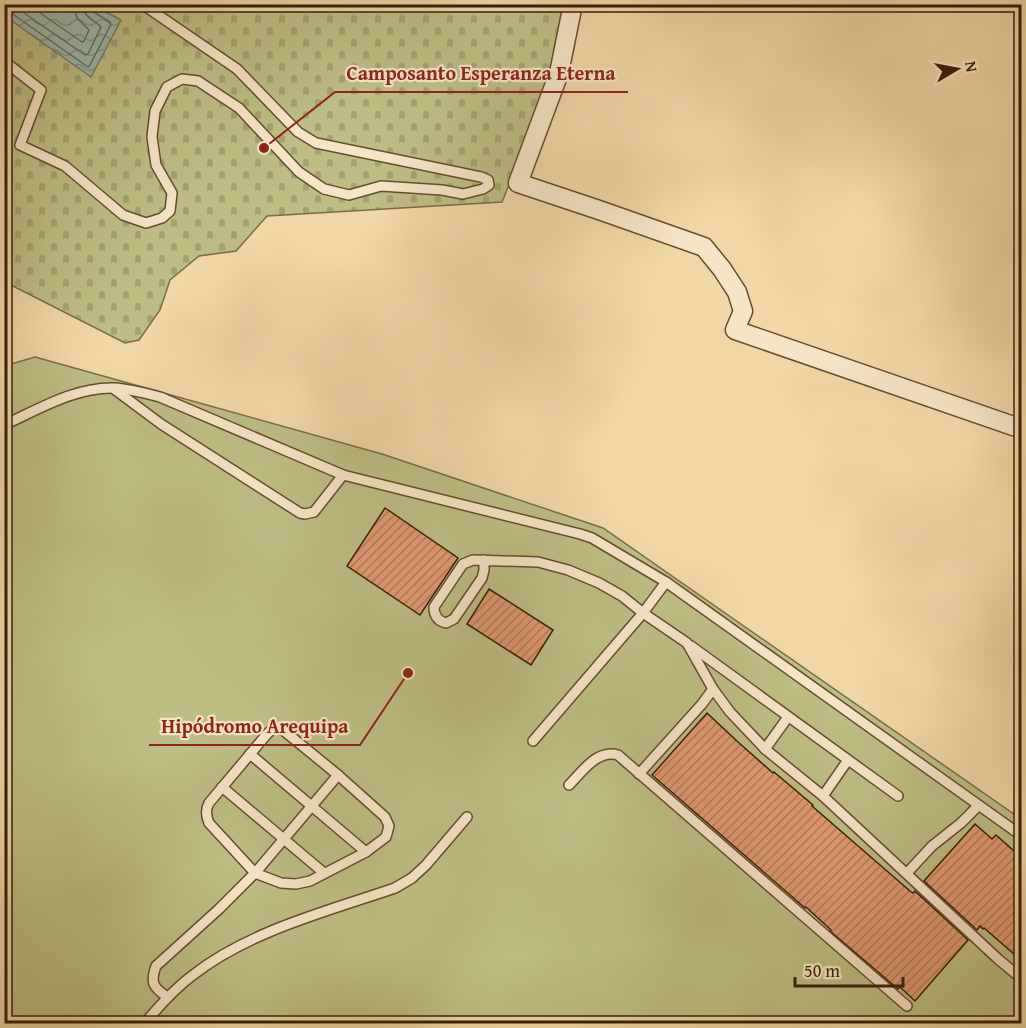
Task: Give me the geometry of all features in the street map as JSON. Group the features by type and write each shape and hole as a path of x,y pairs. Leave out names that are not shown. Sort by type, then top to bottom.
{"street":[{"path":"573,4 559,73 518,183 704,247 737,292 743,310 735,330 1022,429"}],"lane":[{"path":"4,61 41,90 20,145 65,166 123,215 146,223 162,218 170,211 172,193 156,165 152,137 156,111 167,87 182,79 198,81 239,108 299,172 324,189 350,195 381,186 442,190 463,194 483,189 489,185 488,180 481,177 316,143 298,132 237,69 142,4"},
{"path":"4,425 62,398 85,391 112,388 134,390 160,397 343,475 592,538 666,582 1022,836"},
{"path":"112,388 161,424 305,514 314,512 343,475"},
{"path":"484,560 482,578 454,619 446,623 438,620 434,607 463,564 473,560 484,560 538,562 568,570 622,596 898,796"},
{"path":"533,741 643,613 666,582"},
{"path":"687,643 713,689 730,712 765,749 823,796 1022,979"},
{"path":"639,774 713,689"},
{"path":"765,749 788,717"},
{"path":"273,729 283,730 338,775 388,821 389,826 386,837 366,852 310,881 296,884 281,883 255,873 207,818 206,808 273,729"},
{"path":"569,785 598,756 609,753 618,755 907,1006"},
{"path":"250,754 366,852"},
{"path":"823,796 848,760"},
{"path":"167,997 156,989 152,977 156,966 255,873 338,775"},
{"path":"222,787 324,873"},
{"path":"907,873 932,846 978,806"},
{"path":"144,1023 167,997 192,975 240,945 278,928 395,888 412,878 467,817"}],"green space":[{"path":"4,5 567,5 546,94 502,202 267,216 236,251 199,256 170,280 160,310 139,340 125,343 5,282"},
{"path":"35,357 382,454 603,528 1021,819 1021,1023 5,1024 4,366"}],"water":[{"path":"11,5 92,5 121,20 91,77 5,16"}],"building":[{"path":"385,508 458,558 420,615 347,566"},
{"path":"489,589 553,630 531,665 467,624"},
{"path":"707,713 910,891 913,893 915,891 968,940 915,1001 830,931 806,907 652,775"},
{"path":"975,824 992,839 996,835 1022,858 1022,961 984,928 980,926 977,930 924,881"}],"place":[{"name":"Camposanto Esperanza Eterna","path":"264,148"},
{"name":"Hipódromo Arequipa","path":"408,673"}]}
